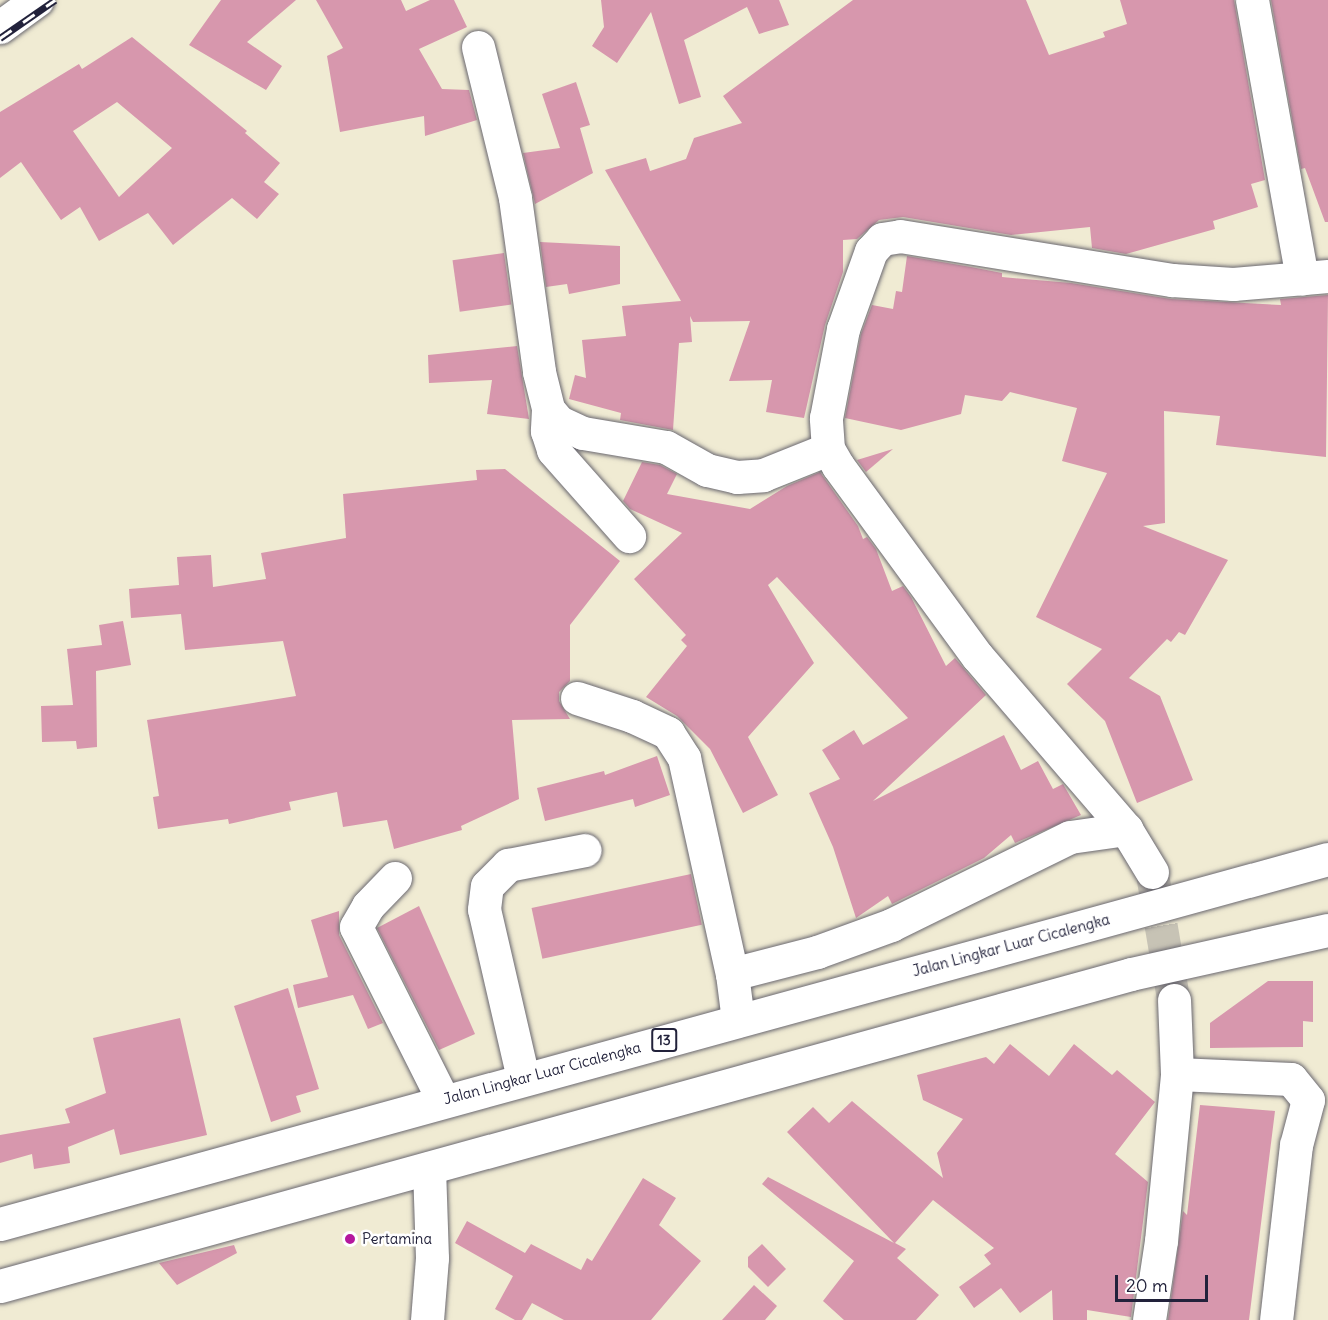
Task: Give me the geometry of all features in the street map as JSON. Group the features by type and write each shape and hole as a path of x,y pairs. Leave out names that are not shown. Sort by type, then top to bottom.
{"main road":[{"path":"0,27 37,0"},
{"path":"1152,872 1126,829 977,656 828,449 826,418 843,329 859,277 871,250 882,239 900,236 1172,280 1233,284 1315,278 1252,0"},
{"path":"478,47 515,198 548,409 547,431 552,450 629,536"},
{"path":"548,409 559,422 583,433 666,447 707,470 737,477 763,475 828,449"},
{"path":"577,698 632,716 668,733 684,758 732,974 738,1020"},
{"path":"732,974 816,952 891,925 1070,837 1126,829"},
{"path":"523,1078 484,909 487,886 508,864 585,849"},
{"name":"Jalan Lingkar Luar Cicalengka","path":"0,1224 523,1078 1328,859"},
{"path":"394,878 363,912 356,927 443,1100"},
{"path":"0,1286 1131,974 1328,930"},
{"path":"1149,1320 1161,1241 1178,1074 1174,1000"},
{"path":"1178,1074 1291,1078 1308,1100 1296,1145 1276,1320"},
{"path":"427,1320 432,1258 429,1168"}],"building":[{"path":"221,0 296,0 247,42 282,66 266,90 189,45"},
{"path":"316,0 401,0 406,11 430,0 454,0 467,27 419,49 442,89 469,90 477,120 425,136 424,116 340,132 327,56 343,48"},
{"path":"601,0 779,0 789,25 759,34 747,7 684,40 701,97 679,104 651,12 617,63 592,46 604,27"},
{"path":"853,0 1026,0 1049,55 1105,37 1103,32 1127,24 1120,0 1234,0 1265,180 1251,184 1258,207 1213,221 1215,229 1126,254 1092,248 1090,227 1011,235 903,217 879,220 857,239 843,240 843,272 825,325 804,418 766,412 772,380 729,381 750,321 693,322 690,316 692,342 679,343 673,430 620,420 621,413 569,399 575,375 586,378 582,340 626,336 622,306 681,301 605,170 646,158 650,171 686,159 694,138 742,123 723,96"},
{"path":"1271,0 1328,0 1328,222 1325,222 1305,168 1301,169"},
{"path":"132,37 247,131 245,133 280,163 264,182 279,194 257,219 232,198 173,245 148,213 99,241 80,207 61,220 21,162 0,178 0,112 79,64 82,69","holes":["117,102 172,148 119,197 73,131"]},
{"path":"576,82 590,125 580,128 593,173 535,204 523,153 560,148 542,94"},
{"path":"540,242 620,246 620,284 569,294 567,284 546,287"},
{"path":"504,253 511,304 460,312 453,260"},
{"path":"907,256 1002,273 1002,277 1071,283 1171,299 1281,305 1280,299 1328,295 1326,457 1216,445 1220,416 1164,411 1165,523 1143,526 1228,560 1185,635 1179,632 1171,642 1167,639 1129,678 1160,696 1193,780 1137,803 1105,721 1067,684 1102,649 1036,617 1107,473 1062,461 1077,408 1010,392 1002,401 965,395 961,414 901,430 845,418 861,334 872,305 893,309 896,291 902,292"},
{"path":"517,346 529,419 487,414 492,380 429,383 428,355"},
{"path":"893,449 866,472 857,460"},
{"path":"642,462 660,465 677,474 667,494 750,509 787,486 820,472 858,526 863,539 867,537 876,549 892,591 903,586 911,597 946,666 955,658 986,695 873,801 1004,735 1021,770 1038,761 1053,789 1063,784 1081,815 1015,843 1011,835 984,858 892,904 888,896 856,918 833,847 809,793 840,779 822,750 854,730 863,745 908,718 777,577 768,585 814,663 748,737 778,795 743,813 710,749 677,716 646,697 687,646 681,640 686,635 634,579 682,533 630,509 623,501"},
{"path":"505,469 620,561 570,625 570,681 559,692 559,701 570,719 512,720 519,799 461,826 462,830 394,849 387,820 343,827 337,792 289,802 291,810 229,824 228,819 158,829 153,797 159,796 147,720 296,696 283,641 185,650 181,614 131,618 129,589 179,585 177,557 211,555 213,587 266,579 261,553 346,538 343,494 477,480 476,470"},
{"path":"123,621 131,665 96,671 97,747 77,749 76,741 42,742 41,706 73,705 67,649 102,645 99,625"},
{"path":"657,756 670,795 635,807 633,799 545,821 537,788 604,771 605,775"},
{"path":"691,874 702,925 542,959 532,908"},
{"path":"419,906 475,1034 439,1050 377,928"},
{"path":"339,911 339,935 383,1023 368,1029 353,995 298,1008 293,985 328,977 311,920"},
{"path":"1268,981 1313,981 1313,1022 1303,1021 1303,1047 1210,1048 1210,1023"},
{"path":"288,988 319,1089 296,1096 301,1112 271,1122 234,1006"},
{"path":"180,1018 207,1135 120,1155 114,1129 68,1147 70,1163 34,1169 32,1154 0,1163 0,1135 70,1123 65,1109 106,1093 93,1038"},
{"path":"1010,1044 1049,1076 1074,1044 1112,1075 1117,1070 1155,1102 1115,1154 1148,1182 1131,1317 1087,1310 1087,1320 1053,1320 1052,1290 1020,1313 1001,1288 974,1308 959,1287 991,1264 984,1255 994,1248 933,1200 895,1243 906,1249 897,1258 939,1295 916,1320 844,1320 823,1301 854,1261 762,1184 768,1177 894,1243 787,1132 813,1107 829,1123 852,1101 943,1178 937,1153 963,1119 923,1100 917,1075 986,1057 994,1064"},
{"path":"1200,1105 1275,1111 1249,1320 1168,1320 1183,1211 1187,1215"},
{"path":"643,1178 676,1198 659,1225 701,1261 651,1320 564,1320 532,1303 522,1320 515,1320 495,1309 513,1276 455,1243 467,1221 525,1253 531,1244 581,1270 587,1258 592,1261"},
{"path":"762,1244 786,1269 768,1287 748,1267 748,1257"},
{"path":"234,1245 237,1253 177,1285 159,1263"},
{"path":"754,1285 777,1306 765,1320 722,1320"}],"tunnel":[{"path":"1153,877 1173,995"}],"railway":[{"path":"0,38 55,0"}],"place":[{"name":"Pertamina","path":"350,1239"}]}
